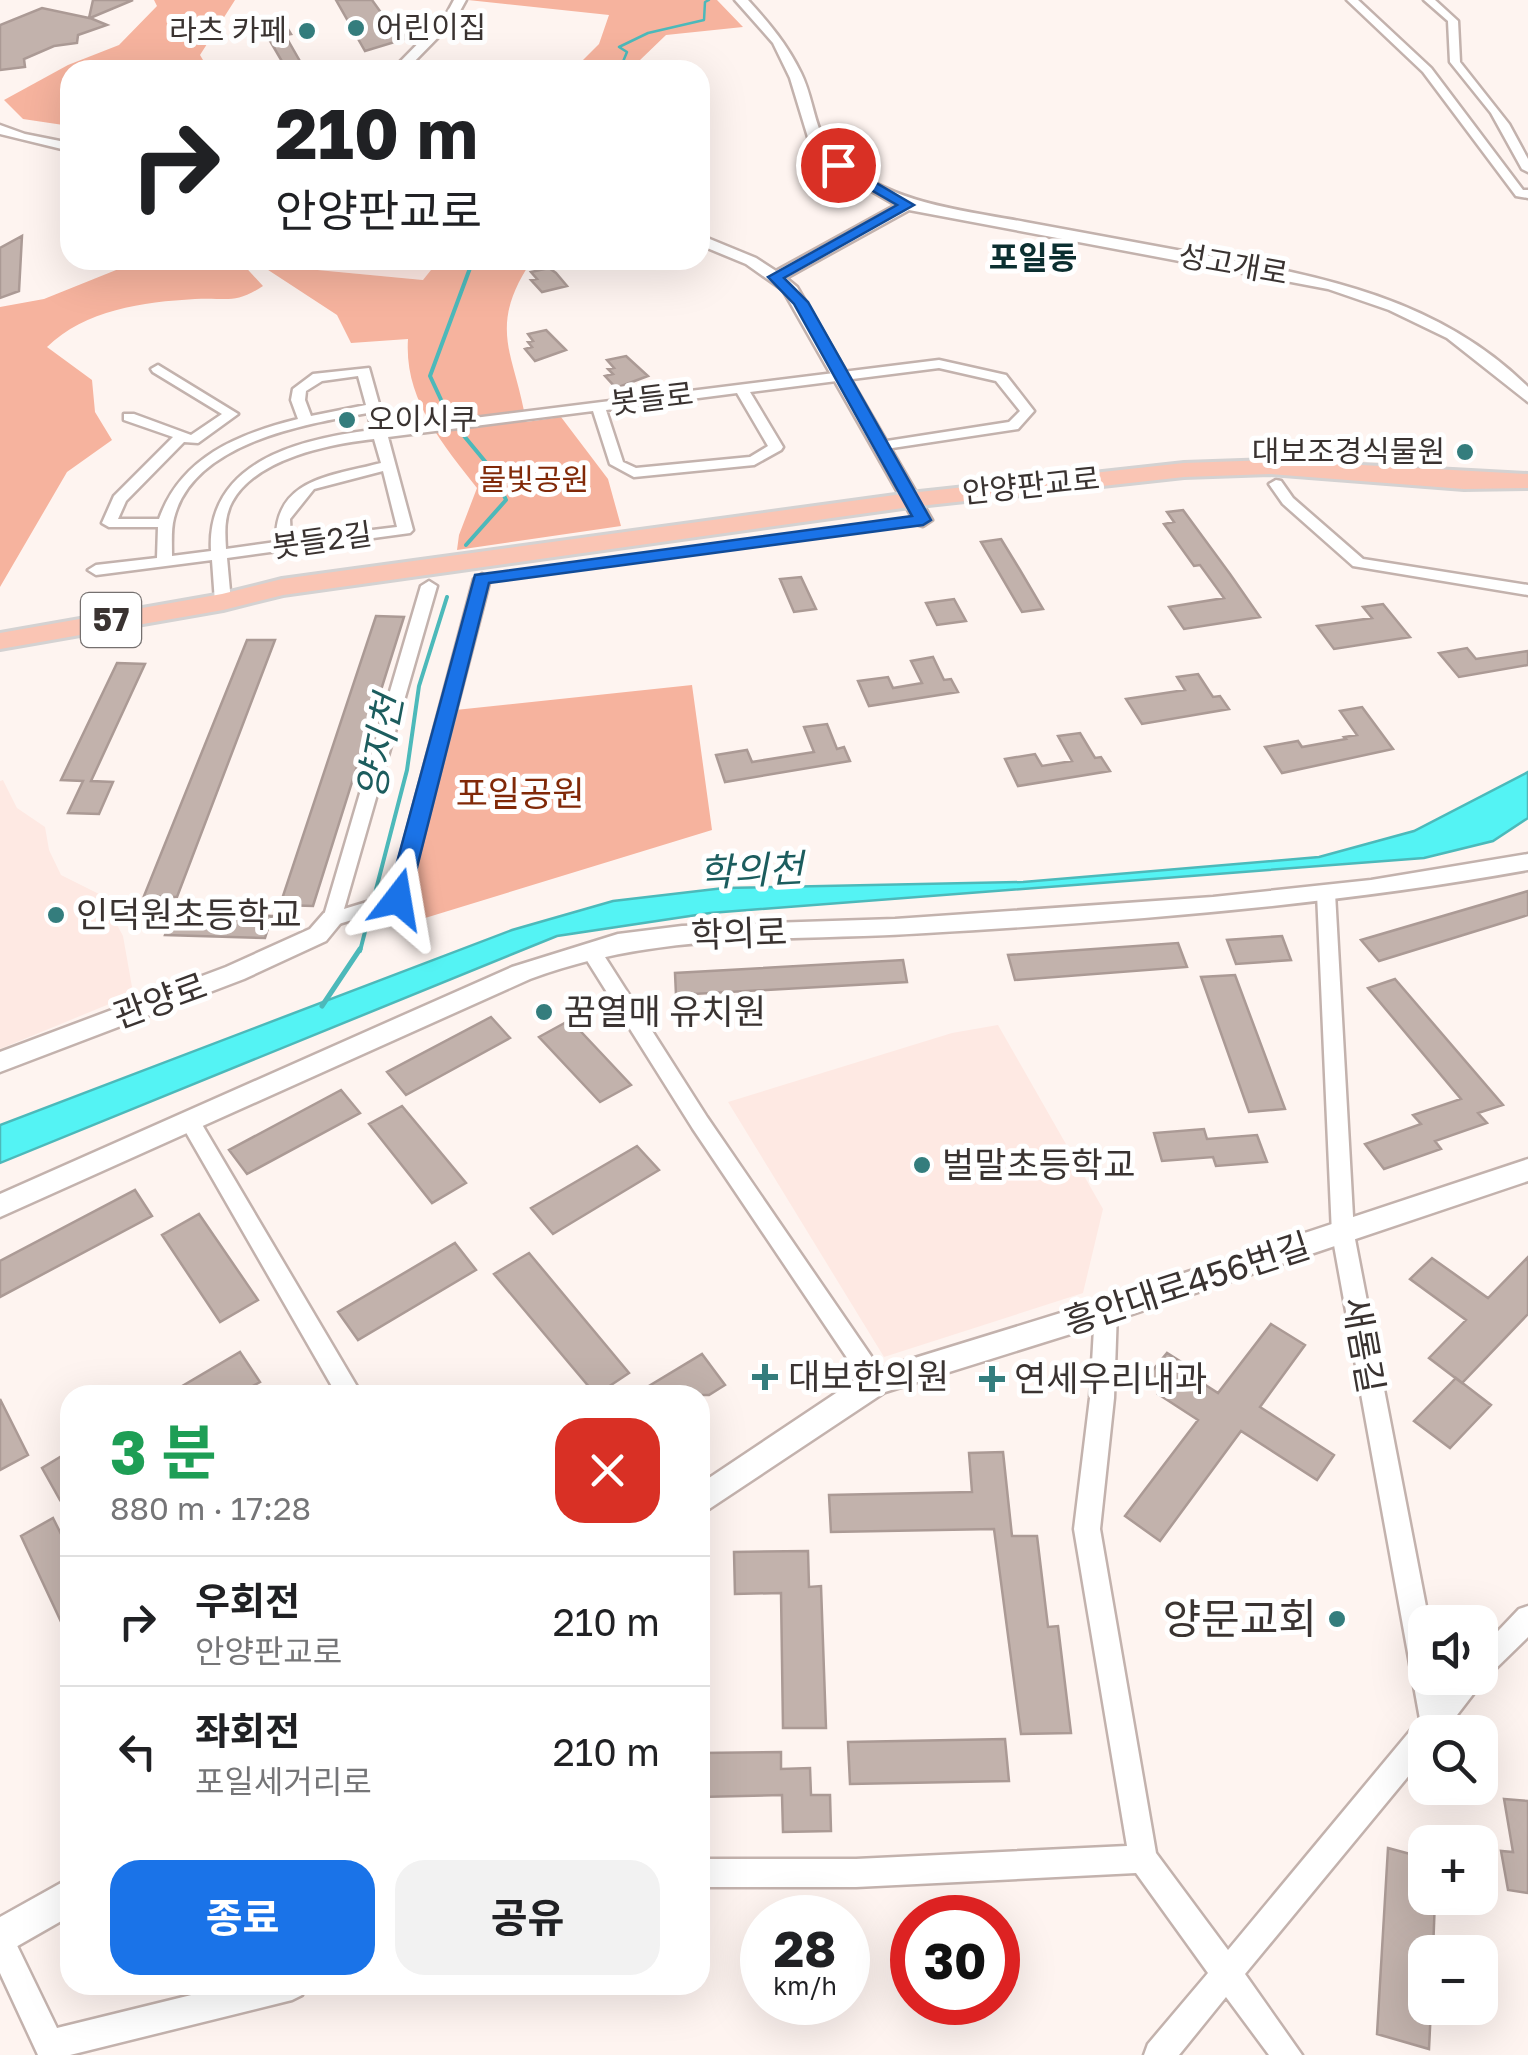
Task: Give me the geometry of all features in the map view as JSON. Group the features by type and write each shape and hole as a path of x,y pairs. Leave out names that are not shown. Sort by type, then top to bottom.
{"main road":[{"name":"안양판교로","path":"223,602 282,606 482,579 1184,470 1270,467 1493,481"},
{"path":"1493,481 1528,470"},
{"name":"안양판교로","path":"0,641 223,602 282,587 916,510 1175,486 1493,481"},
{"path":"1493,481 1528,485"}],"street":[{"path":"410,60 451,17 460,0"},
{"name":"성고개로","path":"741,0 779,42 798,78 816,144 838,165 907,205 1301,277 1358,292 1401,307 1462,338 1500,365 1528,397"},
{"path":"1352,0 1427,70 1520,194 1528,194"},
{"path":"1429,0 1452,17 1458,29 1454,56 1458,66 1491,102 1528,169"},
{"path":"0,129 21,138 60,145"},
{"path":"776,277 907,205"},
{"path":"710,244 751,261 776,277 800,302 916,510"},
{"name":"봇들로","path":"223,602 219,518 236,488 274,460 329,440 940,364 1002,378 1027,410 1013,426 879,446"},
{"path":"158,369 231,414 187,438 119,499 109,523 167,523"},
{"name":"봇들2길","path":"96,570 405,530 364,371 318,377 300,389 298,400 305,420"},
{"path":"598,406 617,464 634,473 754,461 776,447 740,388"},
{"path":"164,562 167,523 183,484 220,452 305,420 376,408"},
{"path":"129,418 220,452"},
{"path":"284,547 282,520 308,486 390,465"},
{"path":"1276,484 1288,501 1358,562 1528,590"},
{"path":"325,927 398,899 482,579"},
{"path":"325,927 429,586"},
{"name":"학의로","path":"0,1206 521,973 591,950 652,938 1023,920 1326,893 1528,862"},
{"name":"새롬길","path":"1326,893 1343,1234 1413,1605"},
{"name":"관양로","path":"0,1062 235,974 325,927"},
{"path":"591,950 700,1123 876,1382"},
{"path":"190,1122 344,1385"},
{"name":"흥안대로456번길","path":"710,1494 876,1382 1343,1234 1528,1170"},
{"path":"1106,1311 1102,1398 1088,1529 1142,1859 1287,2055"},
{"path":"1498,1650 1528,1618"},
{"path":"1439,1715 1457,1695"},
{"path":"1159,2055 1408,1752"},
{"path":"710,1873 856,1873 1142,1859"},
{"path":"60,1902 0,1940 52,2050 255,1995"}],"shaded area":[{"path":"318,270 432,270 424,280"},
{"name":"인덕원초등학교","path":"3,780 17,808 45,827 49,850 61,875 101,895 123,936 132,987 119,1000 0,1049 0,781"},
{"name":"벌말초등학교","path":"998,1025 1103,1209 1083,1293 884,1357 728,1102 952,1033"}],"green space":[{"path":"154,0 235,0 200,55 203,60 81,60 119,45 157,6"},
{"path":"468,0 717,0 743,27 666,35 640,60 583,60 599,44 609,15"},
{"path":"60,69 60,125 23,119 4,100"},
{"path":"116,270 248,270 263,286 237,298 175,300 116,310 79,324 47,347 92,380 95,412 112,440 67,472 0,587 0,307 44,299"},
{"name":"물빛공원","path":"268,270 318,270 423,280 431,270 526,270 510,305 507,323 526,422 561,417 608,479 621,526 457,550 477,488 439,437 419,401 408,361 408,339 351,343 337,315"},
{"name":"포일공원","path":"692,685 712,830 399,926 446,711"}],"water":[{"name":"학의천","path":"1528,772 1528,818 1493,841 1424,858 710,913 557,936 0,1163 0,1125 512,930 613,901 724,888 1023,882 1319,857 1414,831"}],"building":[{"path":"93,0 133,0 90,18 107,25 78,35 77,43 54,46 24,59 25,67 0,70 0,25 42,8 89,18"},
{"path":"336,0 372,0 387,21 408,38 365,51"},
{"path":"283,21 291,34 285,35 299,60 281,60 263,29 270,28 267,23"},
{"path":"22,236 19,291 0,298 0,248"},
{"path":"552,270 567,286 542,292 531,280 537,279 531,272"},
{"path":"546,330 566,350 535,361 525,349 532,347 528,334"},
{"path":"626,356 648,376 616,388 605,376 613,374 608,369 614,368 607,360"},
{"path":"1183,510 1260,617 1184,629 1169,607 1224,598 1200,565 1194,566 1164,524 1174,522 1167,512"},
{"path":"1001,539 1043,609 1022,612 981,542"},
{"path":"801,577 816,609 794,612 780,579"},
{"path":"954,599 966,621 937,625 926,603"},
{"path":"1383,604 1410,637 1334,649 1317,626 1372,618 1363,607"},
{"path":"376,616 404,617 313,906 280,905"},
{"path":"247,640 275,640 177,897 144,896"},
{"path":"1467,648 1476,659 1528,651 1528,665 1459,677 1439,653"},
{"path":"933,657 944,680 951,679 958,692 869,706 858,681 888,677 893,688 922,683 911,661"},
{"path":"117,663 145,664 91,781 113,782 99,814 68,813 83,781 61,780"},
{"path":"1198,674 1213,697 1220,696 1229,709 1142,724 1126,699 1185,690 1177,677"},
{"path":"1362,707 1393,749 1282,773 1265,747 1298,741 1302,747 1357,735 1340,711"},
{"path":"827,724 837,749 844,747 850,761 725,782 716,755 747,750 752,762 814,752 804,727"},
{"path":"1080,733 1095,758 1101,757 1110,771 1018,786 1005,759 1035,754 1042,766 1072,761 1058,736"},
{"path":"1528,891 1528,915 1379,961 1361,940"},
{"path":"173,913 272,916 265,938 165,935"},
{"path":"1282,936 1291,960 1236,964 1227,940"},
{"path":"1178,943 1187,967 1015,980 1008,955"},
{"path":"903,960 907,982 676,995 675,973"},
{"path":"1235,975 1285,1109 1249,1112 1201,977"},
{"path":"1395,979 1503,1105 1478,1113 1487,1123 1435,1141 1441,1149 1384,1169 1365,1144 1421,1124 1413,1115 1461,1099 1368,988"},
{"path":"491,1017 510,1038 406,1095 387,1072"},
{"path":"570,1020 631,1085 600,1102 539,1037"},
{"path":"341,1090 360,1113 247,1174 229,1150"},
{"path":"402,1106 466,1183 432,1203 369,1124"},
{"path":"1204,1129 1207,1139 1257,1135 1267,1162 1216,1166 1213,1157 1162,1161 1154,1133"},
{"path":"637,1146 659,1170 553,1234 531,1208"},
{"path":"135,1190 152,1216 0,1297 0,1261"},
{"path":"199,1214 258,1300 220,1322 162,1235"},
{"path":"455,1243 476,1270 358,1340 338,1312"},
{"path":"529,1253 629,1373 611,1385 588,1385 494,1274"},
{"path":"1528,1257 1528,1314 1462,1383 1429,1358 1466,1320 1410,1279 1432,1258 1488,1298"},
{"path":"1271,1324 1305,1345 1260,1407 1334,1455 1317,1480 1241,1431 1160,1541 1125,1516 1198,1420 1158,1394 1164,1387 1148,1376 1167,1353 1183,1363 1179,1368 1218,1393"},
{"path":"240,1352 260,1382 255,1385 184,1385"},
{"path":"702,1354 725,1385 710,1394 710,1385 651,1385"},
{"path":"1456,1378 1491,1405 1450,1448 1414,1421"},
{"path":"0,1399 28,1455 0,1470"},
{"path":"1003,1452 1012,1536 1037,1536 1048,1627 1058,1626 1071,1733 1021,1734 994,1529 831,1532 829,1495 972,1492 969,1453"},
{"path":"60,1457 60,1500 42,1468"},
{"path":"53,1518 60,1532 60,1620 21,1536"},
{"path":"808,1551 809,1587 821,1586 826,1728 783,1728 781,1593 735,1594 734,1552"},
{"path":"1005,1739 1009,1781 850,1784 848,1742"},
{"path":"781,1752 781,1769 810,1768 811,1795 830,1795 831,1831 783,1832 782,1795 710,1797 710,1753"},
{"path":"1504,1799 1528,1801 1528,1893 1508,1890 1501,1851 1513,1852"},
{"path":"1388,1848 1408,1853 1408,1915 1434,1915 1434,1935 1408,1935 1408,2025 1430,2025 1429,2049 1377,2034"}],"waterway":[{"name":"양지천","path":"624,60 627,52 619,47 648,33 704,20 705,2 709,0"},
{"name":"양지천","path":"466,545 506,500 493,471 450,419 430,376 469,270"},
{"name":"양지천","path":"360,951 407,770 419,686 447,597"},
{"name":"양지천","path":"322,1006 360,949"}],"place":[{"name":"어린이집","path":"356,28"},
{"name":"라츠 카페","path":"307,31"},
{"name":"오이시쿠","path":"347,420"},
{"name":"대보조경식물원","path":"1465,452"},
{"name":"인덕원초등학교","path":"56,915"},
{"name":"꿈열매 유치원","path":"544,1012"},
{"name":"벌말초등학교","path":"922,1165"},
{"name":"대보한의원","path":"765,1377"},
{"name":"연세우리내과","path":"992,1379"},
{"name":"양문교회","path":"1337,1619"}],"district":[{"name":"포일동","path":"1033,258"}],"route":[{"path":"398,899 482,579 923,520 800,302 776,277 907,205 838,165"}]}
